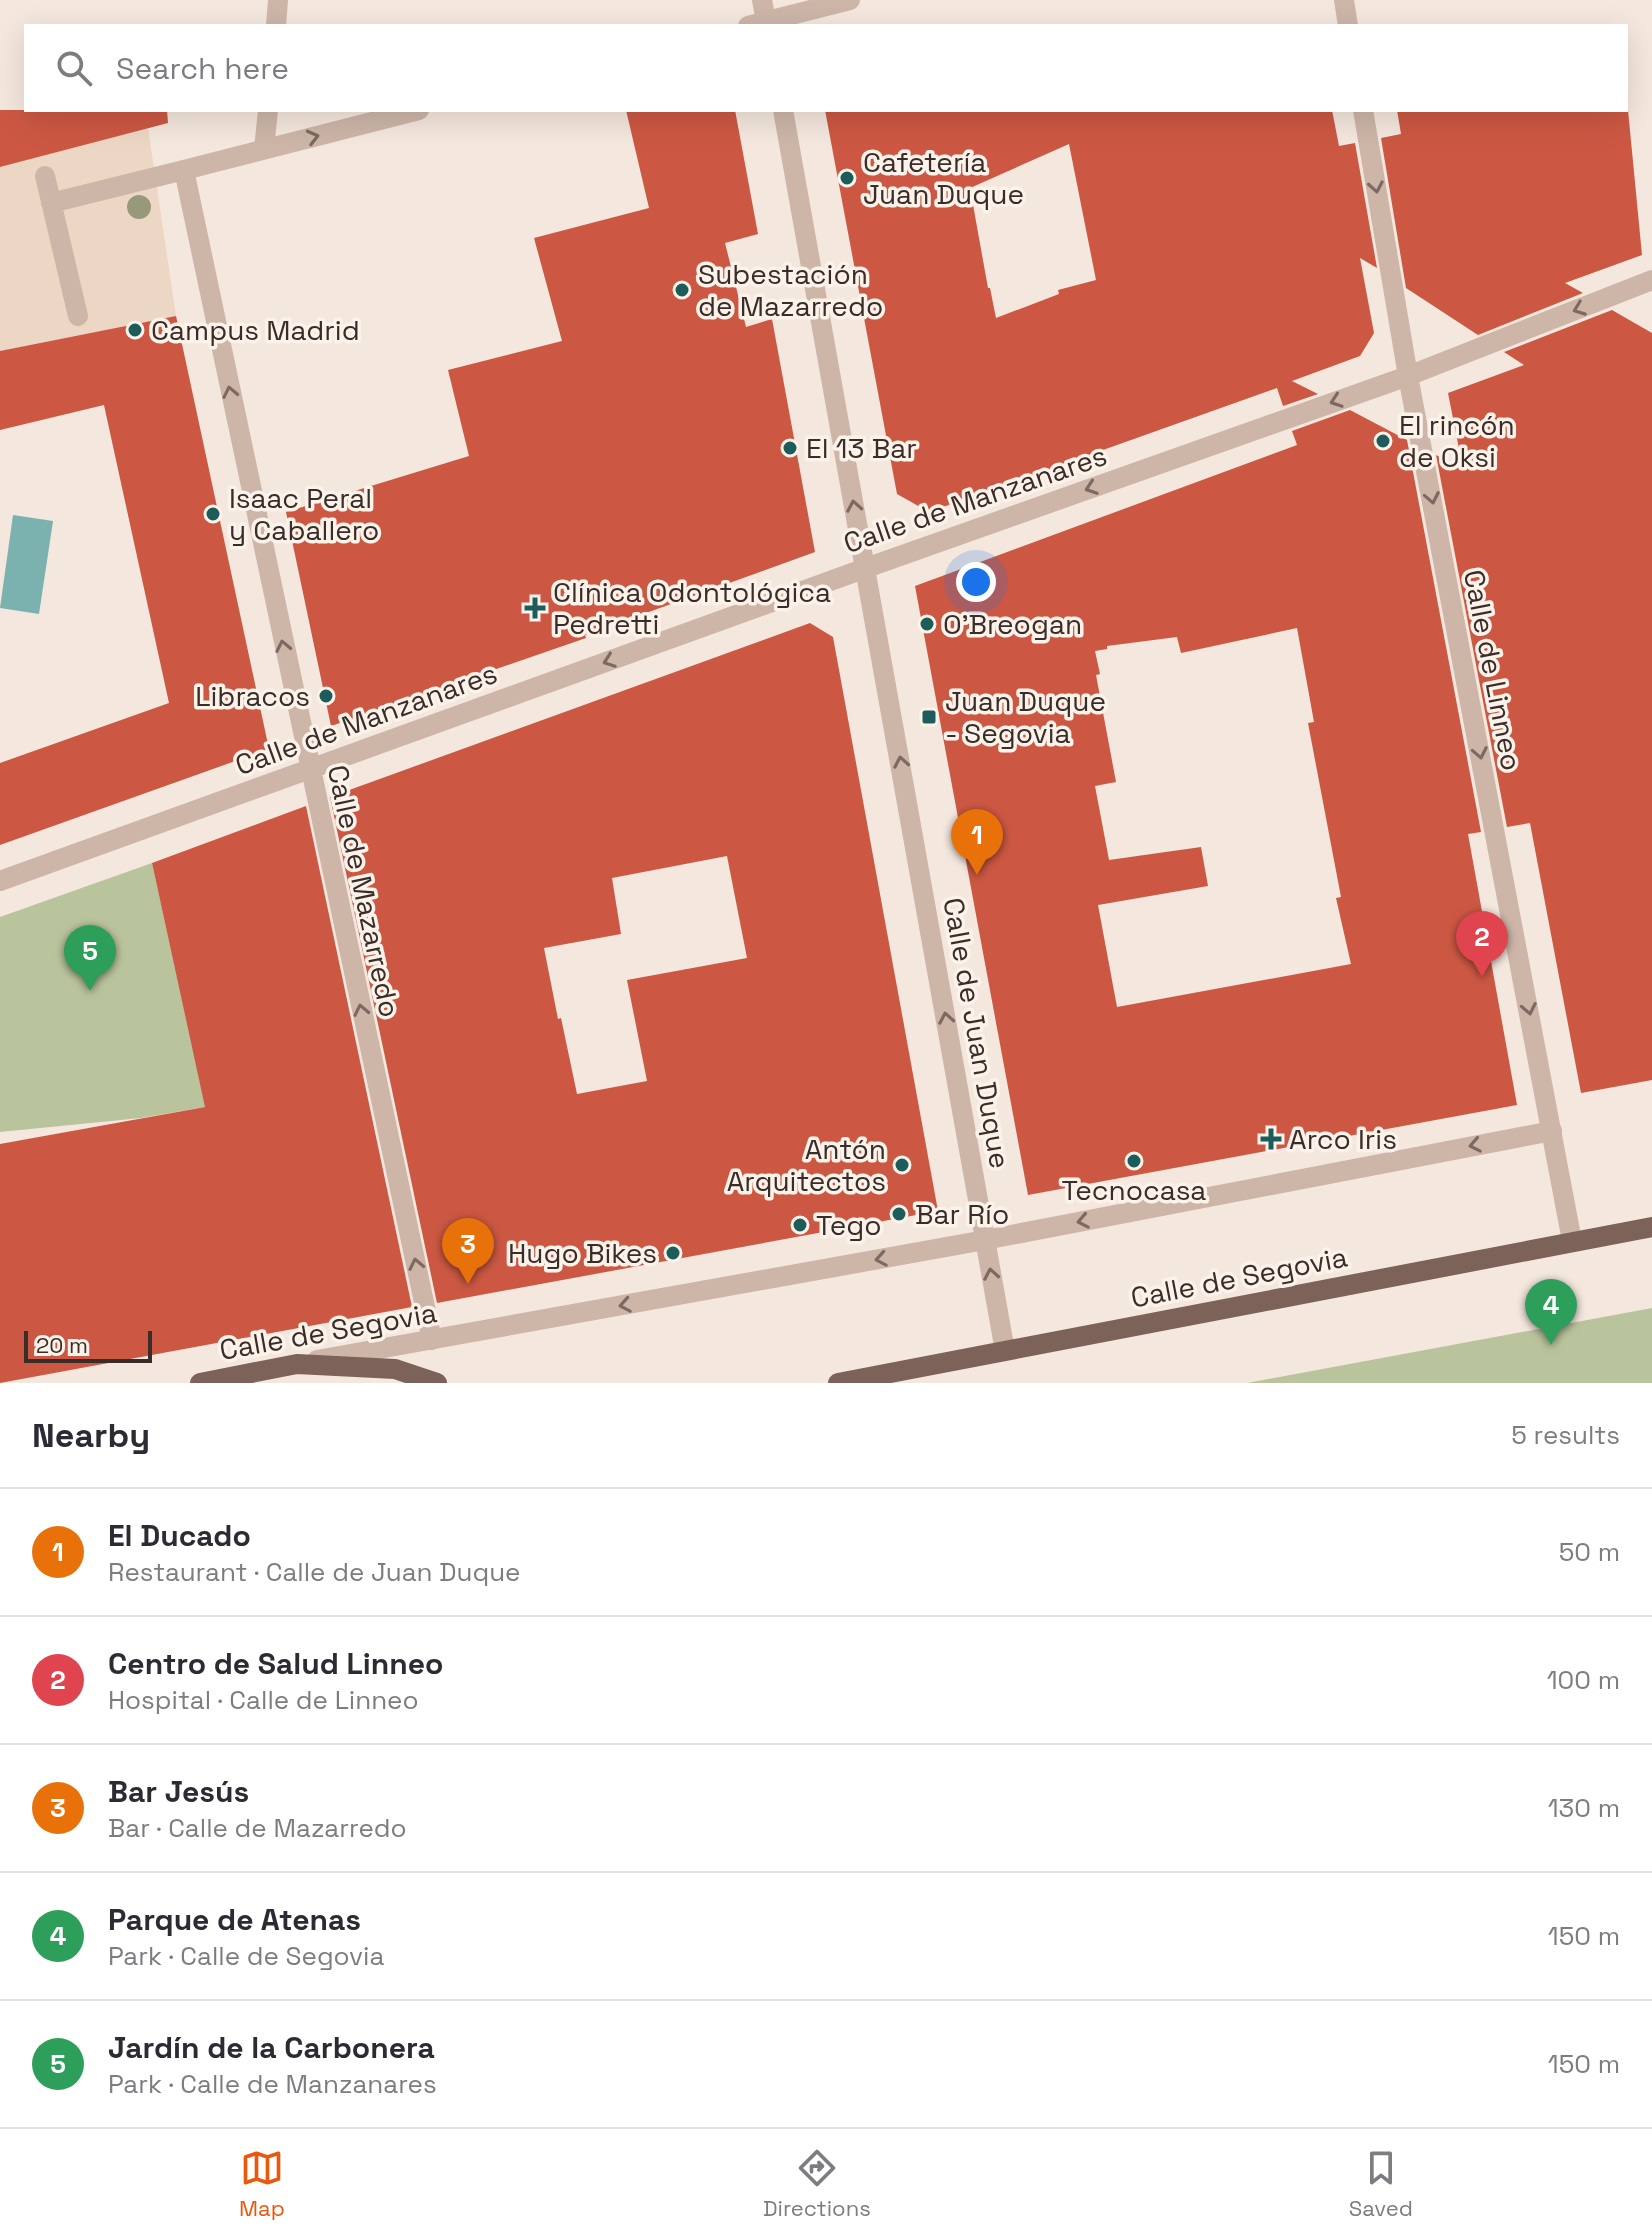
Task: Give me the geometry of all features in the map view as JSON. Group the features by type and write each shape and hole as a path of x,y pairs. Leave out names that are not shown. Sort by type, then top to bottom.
{"main road":[{"name":"Calle de Segovia","path":"838,1383 1652,1227"},
{"name":"Calle de Segovia","path":"200,1383 297,1364"},
{"path":"297,1364 395,1369 437,1383"}],"street":[{"path":"276,24 278,0"},
{"path":"760,24 762,0"},
{"path":"764,24 850,0"},
{"path":"1344,0 1348,24"},
{"path":"264,149 268,112"},
{"path":"51,203 411,112"},
{"name":"Calle de Juan Duque","path":"783,112 1005,1351"},
{"name":"Calle de Linneo","path":"1363,112 1408,376 1572,1241"},
{"name":"Calle de Mazarredo","path":"184,170 432,1340"},
{"path":"45,176 78,316"},
{"name":"Calle de Manzanares","path":"0,881 1408,376 1652,280"},
{"name":"Calle de Segovia","path":"297,1364 985,1240 1552,1131"}],"green space":[{"path":"152,863 201,1086 341,1083 141,1118 0,1132 0,917"},
{"path":"1652,1308 1652,1383 1247,1383"}],"shaded area":[{"path":"148,128 176,316 0,351 0,167"}],"water":[{"path":"13,515 53,521 39,614 0,608"}],"building":[{"path":"0,110 167,112 168,123 0,167"},
{"path":"1628,110 1642,255 1565,283 1583,293 1478,335 1406,288 1381,138 1401,134 1397,112"},
{"path":"626,112 735,112 758,234 725,243 746,327 772,319 815,552 585,635 586,638 331,726 286,512 469,456 448,370 562,341 534,238 649,208"},
{"path":"825,112 1332,112 1339,146 1355,143 1377,268 1360,258 1374,333 1360,356 1292,381 1318,394 1283,406 1277,388 929,512 897,494","holes":["1069,144 1096,280 1058,290 1059,294 996,318 970,188"]},
{"path":"1612,310 1652,333 1652,1080 1581,1093 1530,823 1507,827 1436,455 1463,469 1448,393 1524,365 1504,352"},
{"path":"176,316 269,749 0,845 0,763 169,703 104,405 0,430 0,351"},
{"path":"1350,410 1407,440 1481,832 1468,834 1517,1105 1028,1195 915,586 1297,445 1292,431","holes":["1297,628 1314,722 1308,723 1341,897 1336,898 1351,964 1117,1007 1098,905 1208,886 1201,847 1109,860 1095,786 1116,782 1096,675 1100,674 1095,651 1107,649 1107,646 1177,637 1181,653"]},
{"path":"810,623 833,637 938,1211 437,1303 330,797","holes":["727,856 747,958 627,980 647,1081 577,1094 544,948 621,934 612,878"]},
{"path":"306,806 412,1307 0,1383 0,1144 205,1107 152,863"}],"place":[{"name":"Cafetería Juan Duque","path":"847,178"},
{"name":"Subestación de Mazarredo","path":"682,290"},
{"name":"Campus Madrid","path":"135,330"},
{"name":"El rincón de Oksi","path":"1383,441"},
{"name":"El 13 Bar","path":"790,448"},
{"name":"Isaac Peral y Caballero","path":"213,514"},
{"name":"Clínica Odontológica Pedretti","path":"535,608"},
{"name":"O'Breogan","path":"927,624"},
{"name":"Libracos","path":"326,696"},
{"name":"Juan Duque - Segovia","path":"929,717"},
{"name":"El Ducado","path":"977,875"},
{"name":"Centro de Salud Linneo","path":"1482,977"},
{"name":"Jardín de la Carbonera","path":"90,991"},
{"name":"Arco Iris","path":"1271,1139"},
{"name":"Tecnocasa","path":"1134,1161"},
{"name":"Antón Arquitectos","path":"902,1165"},
{"name":"Bar Río","path":"899,1214"},
{"name":"Tego","path":"800,1225"},
{"name":"Hugo Bikes","path":"673,1253"},
{"name":"Bar Jesús","path":"468,1284"},
{"name":"Parque de Atenas","path":"1551,1345"}]}
